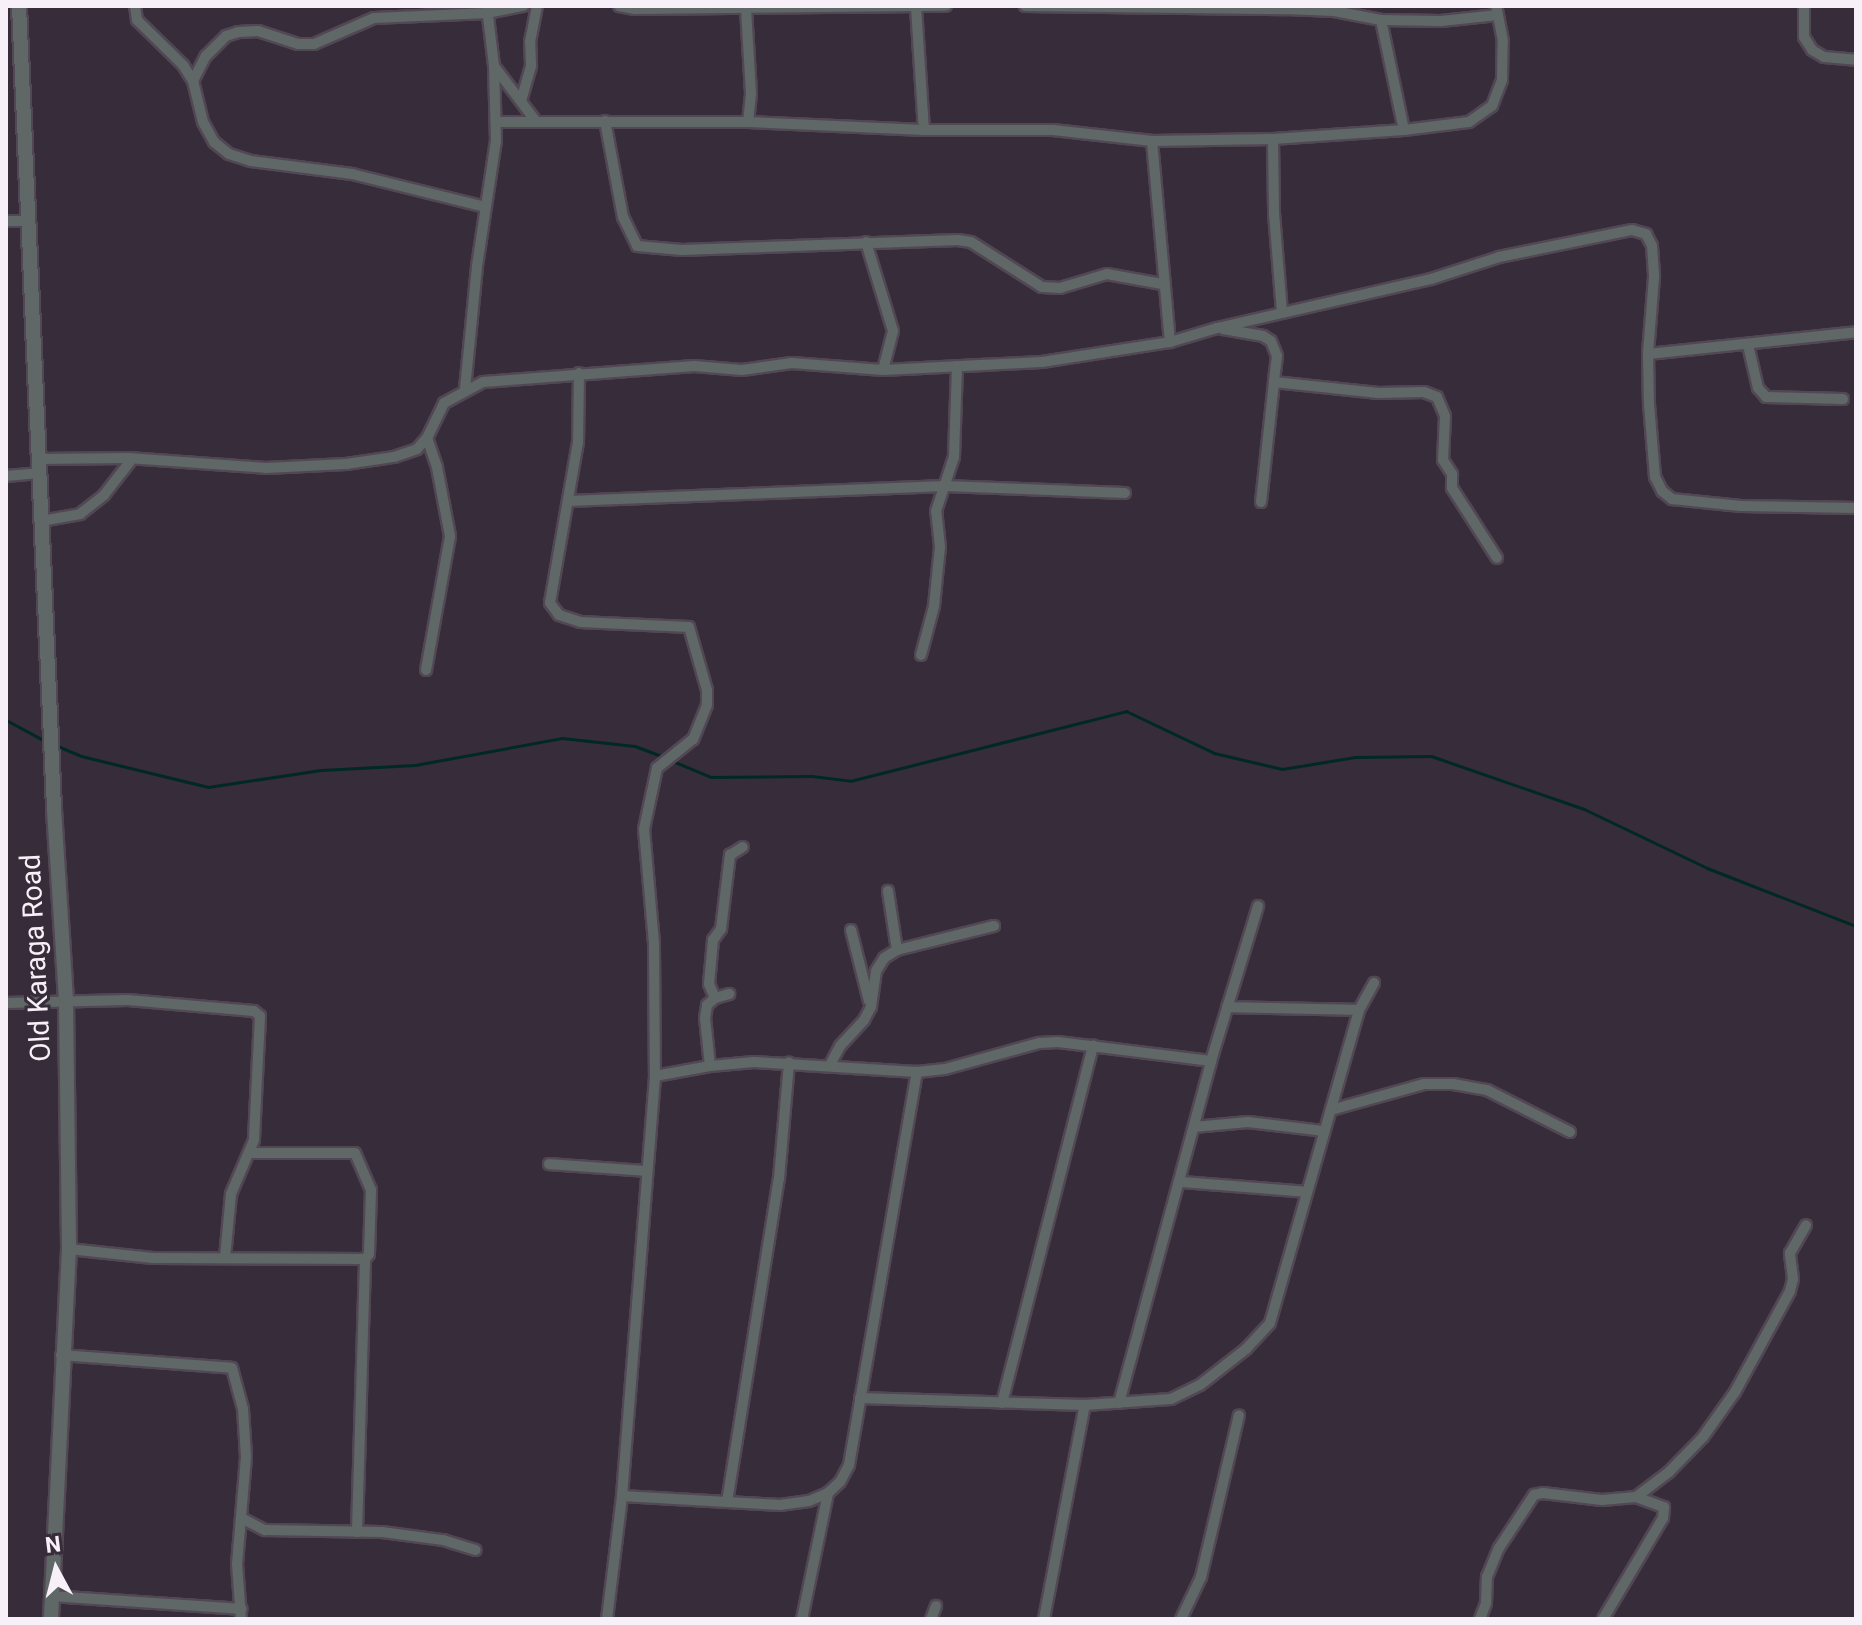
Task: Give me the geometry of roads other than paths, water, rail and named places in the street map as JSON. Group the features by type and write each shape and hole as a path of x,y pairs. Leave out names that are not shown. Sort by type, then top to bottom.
{"street":[{"name":"Old Karaga Road","path":"19,6 66,1000 69,1249 61,1355 51,1619"},
{"path":"135,6 137,20 183,65 193,81 203,122 214,142 229,154 251,161 352,174 485,207"},
{"path":"193,81 206,56 226,36 238,32 258,31 298,44 314,44 374,18 523,6"},
{"path":"521,101 531,65 530,42 537,6"},
{"path":"619,6 635,9 946,6"},
{"path":"497,122 748,122 924,130 1053,130 1152,141 1273,139 1469,122 1492,106 1502,80 1503,41 1497,10 1441,21 1381,20 1334,11 1285,7 1025,6"},
{"path":"1804,6 1804,37 1812,50 1824,57 1856,60"},
{"path":"916,7 924,130"},
{"path":"465,389 497,122 487,9"},
{"path":"746,9 751,94 748,122"},
{"path":"1381,20 1404,130"},
{"path":"494,66 535,120"},
{"path":"605,121 623,217 637,246 682,250 866,242 971,242 1042,287 1060,288 1107,274 1162,284"},
{"path":"1273,139 1274,213 1282,312"},
{"path":"1152,141 1162,284 1170,342"},
{"path":"6,221 29,221"},
{"path":"6,476 39,466 132,459 266,468 346,464 394,457 417,449 427,438 444,403 465,389 508,378 694,366 742,370 792,363 883,370 1042,362 1170,342 1282,312 1431,279 1499,257 1632,230 1646,234 1652,246 1654,277 1648,354 1655,477 1662,491 1672,499 1741,506 1856,508"},
{"path":"866,242 893,331 883,370"},
{"path":"1217,328 1263,336 1271,341 1277,356 1261,502"},
{"path":"1648,354 1856,332"},
{"path":"1748,345 1758,388 1766,397 1843,399"},
{"path":"921,655 934,606 940,547 936,511 954,457 957,366"},
{"path":"579,373 578,442 550,603 559,615 580,622 689,627 707,690 707,705 693,739 657,768 644,829 654,944 655,1076 622,1496 607,1619"},
{"path":"1274,382 1378,393 1424,392 1437,397 1445,416 1443,460 1452,474 1452,488 1497,558"},
{"path":"426,670 450,536 437,467 427,438"},
{"path":"41,521 80,514 104,495 132,459"},
{"path":"569,501 945,486 1125,493"},
{"path":"715,998 709,984 713,940 721,929 730,855 743,847"},
{"path":"888,891 897,950"},
{"path":"1119,1403 1181,1182 1211,1061 1258,906"},
{"path":"830,1065 840,1046 864,1020 871,1007 876,971 884,958 897,950 994,926"},
{"path":"851,930 871,1007"},
{"path":"860,1398 1085,1405 1171,1399 1200,1385 1246,1349 1270,1323 1359,1010 1374,983"},
{"path":"710,1066 705,1018 707,1005 715,998 729,994"},
{"path":"6,1003 128,1000 254,1011 260,1025 257,1118 251,1153 231,1194 225,1257"},
{"path":"1227,1007 1359,1010"},
{"path":"655,1076 710,1066 789,1062 917,1072 945,1069 1039,1043 1093,1045 1211,1061"},
{"path":"1002,1403 1093,1045"},
{"path":"727,1502 765,1272 789,1062"},
{"path":"622,1496 780,1505 809,1501 828,1493 840,1482 849,1465 917,1072"},
{"path":"1331,1110 1424,1084 1453,1084 1487,1090 1570,1132"},
{"path":"1194,1127 1248,1122 1324,1131"},
{"path":"251,1153 355,1153 371,1190 369,1254 365,1259 357,1532"},
{"path":"549,1164 647,1171"},
{"path":"1181,1182 1307,1192"},
{"path":"1636,1497 1669,1472 1703,1437 1735,1392 1790,1291 1793,1279 1790,1253 1806,1225"},
{"path":"69,1249 153,1258 365,1259"},
{"path":"52,1596 242,1614 237,1564 246,1457 243,1409 232,1368 61,1355"},
{"path":"1044,1619 1085,1405"},
{"path":"1181,1619 1201,1577 1239,1415"},
{"path":"802,1619 828,1493"},
{"path":"1480,1619 1486,1603 1487,1577 1526,1502 1534,1495 1543,1493 1602,1500 1636,1497 1664,1507 1663,1518 1603,1619"},
{"path":"243,1519 265,1530 357,1532 443,1540 476,1550"},
{"path":"931,1619 936,1606"}],"waterway":[{"path":"670,760 711,777 812,776 850,781 1126,711 1214,753 1282,769 1355,757 1431,756 1584,809 1707,868 1856,926"},
{"path":"6,720 45,741"},
{"path":"55,745 81,756 208,787 321,770 415,765 562,738 635,746 663,757"}]}
